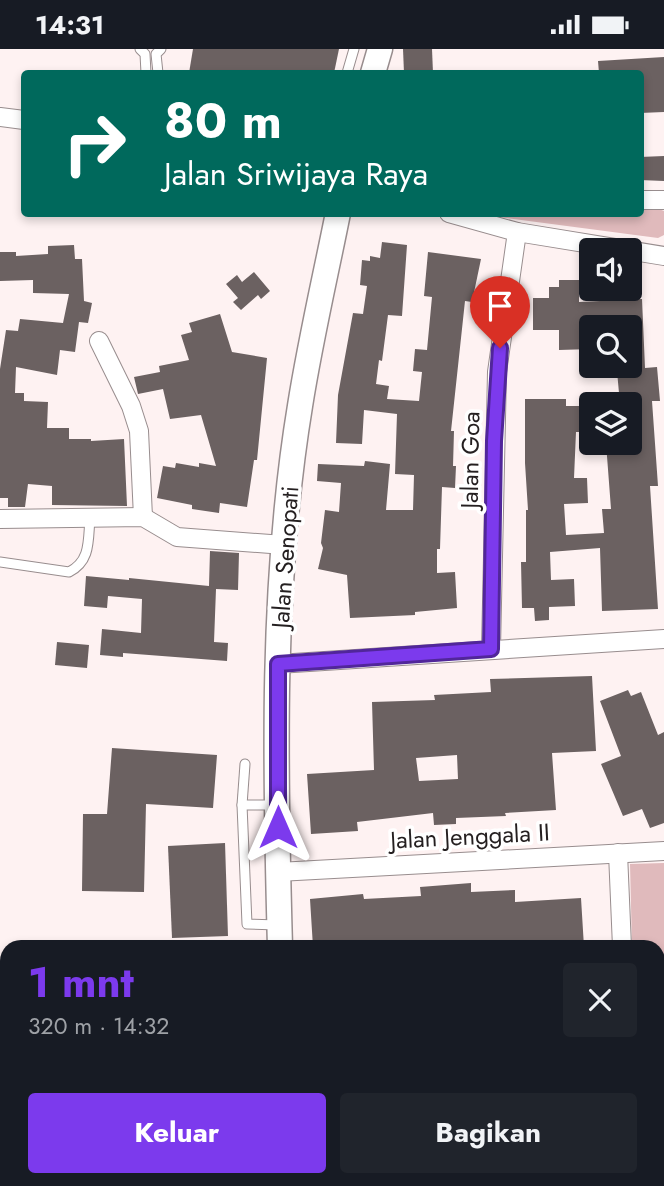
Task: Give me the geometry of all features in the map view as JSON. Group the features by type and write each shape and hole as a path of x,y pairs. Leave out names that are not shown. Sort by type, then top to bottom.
{"main road":[{"path":"374,70 380,49"},
{"name":"Jalan Senopati","path":"280,936 278,664 284,545 299,407 337,217"}],"street":[{"path":"0,117 21,120"},
{"path":"644,200 664,199"},
{"path":"482,218 517,232 663,254"},
{"name":"Jalan Goa","path":"491,649 497,372 517,232"},
{"path":"99,341 131,406 139,431 143,517"},
{"path":"0,519 143,517 177,537 284,545"},
{"path":"278,664 664,639"},
{"name":"Jalan Jenggala II","path":"278,872 664,851"},
{"path":"618,853 622,940"}],"lane":[{"path":"140,49 145,54 146,70"},
{"path":"158,70 156,54 161,49"},
{"path":"348,70 354,49"},
{"path":"0,562 69,572 78,568 85,558 90,518"},
{"path":"245,764 242,805 247,923 280,936"},
{"path":"242,805 278,804"}],"shaded area":[{"path":"644,210 664,211 664,235 658,238 499,217 644,217"},
{"path":"664,863 664,940 632,940 630,864"}],"building":[{"path":"193,49 339,49 335,70 190,70"},
{"path":"403,49 432,49 433,70 404,70"},
{"path":"664,57 664,112 644,113 644,70 599,70 598,61"},
{"path":"664,156 664,181 644,180 644,157"},
{"path":"382,242 407,245 402,316 388,315 382,361 379,360 376,384 389,386 387,399 419,401 422,372 413,371 415,349 427,350 432,297 424,296 428,252 481,259 472,302 465,301 451,431 454,431 455,488 442,487 440,549 437,549 437,573 455,572 457,608 415,612 415,615 350,618 347,575 318,569 323,548 321,543 325,510 339,512 341,483 317,481 318,464 364,466 365,461 390,464 386,510 413,510 414,475 395,474 397,414 364,410 362,444 336,443 338,395 353,313 363,314 367,286 360,285 362,260 370,261 370,256 380,258"},
{"path":"74,245 75,259 82,259 84,301 92,303 88,323 79,322 75,352 60,350 57,375 16,367 15,393 24,393 24,401 48,402 47,428 69,428 69,439 124,439 127,506 52,505 52,486 28,484 25,507 8,507 8,498 0,498 0,369 6,330 18,331 20,319 63,323 69,294 33,293 33,280 0,281 0,252 16,252 16,256 48,254 48,246"},
{"path":"254,272 270,291 261,299 258,295 241,310 233,302 238,298 226,284 237,275 242,282"},
{"path":"559,280 579,280 579,302 642,299 645,368 657,367 660,401 652,401 658,486 650,486 658,609 602,611 600,548 550,552 551,580 574,579 575,606 549,607 549,620 535,621 534,608 522,608 521,562 526,562 528,510 525,399 566,399 566,406 579,406 574,478 587,478 588,503 564,504 566,535 604,533 602,509 611,509 607,455 642,455 642,392 619,392 618,378 642,378 642,315 579,315 579,349 559,350 559,330 533,330 533,298 549,298 549,287 559,287"},
{"path":"220,314 232,352 267,358 257,460 254,460 247,507 220,503 219,513 192,509 192,505 157,498 163,466 175,468 176,463 199,467 199,463 216,466 201,415 170,419 163,389 138,394 134,377 160,372 159,366 189,360 181,335 192,332 189,323"},
{"path":"210,551 239,553 238,590 216,589 214,642 228,643 227,661 123,653 123,657 100,655 102,629 141,633 142,599 108,596 107,608 84,606 86,576 209,586"},
{"path":"57,642 89,645 87,668 55,665"},
{"path":"592,676 596,751 552,753 556,810 456,818 456,824 434,825 433,813 357,822 358,831 311,834 307,774 374,770 372,702 435,700 434,695 491,692 490,679","holes":["457,755 458,779 419,781 416,758"]},
{"path":"628,690 631,696 641,692 658,735 664,732 664,823 650,828 642,809 623,816 601,764 621,756 600,701"},
{"path":"112,748 217,755 213,808 146,804 144,892 82,891 83,814 107,814"},
{"path":"225,843 228,936 172,938 168,846"},
{"path":"471,883 471,892 515,890 515,902 581,898 584,940 313,940 310,899 363,894 364,899 421,896 420,887"}],"route":[{"path":"278,827 278,664 491,649 494,441 500,348"}]}
